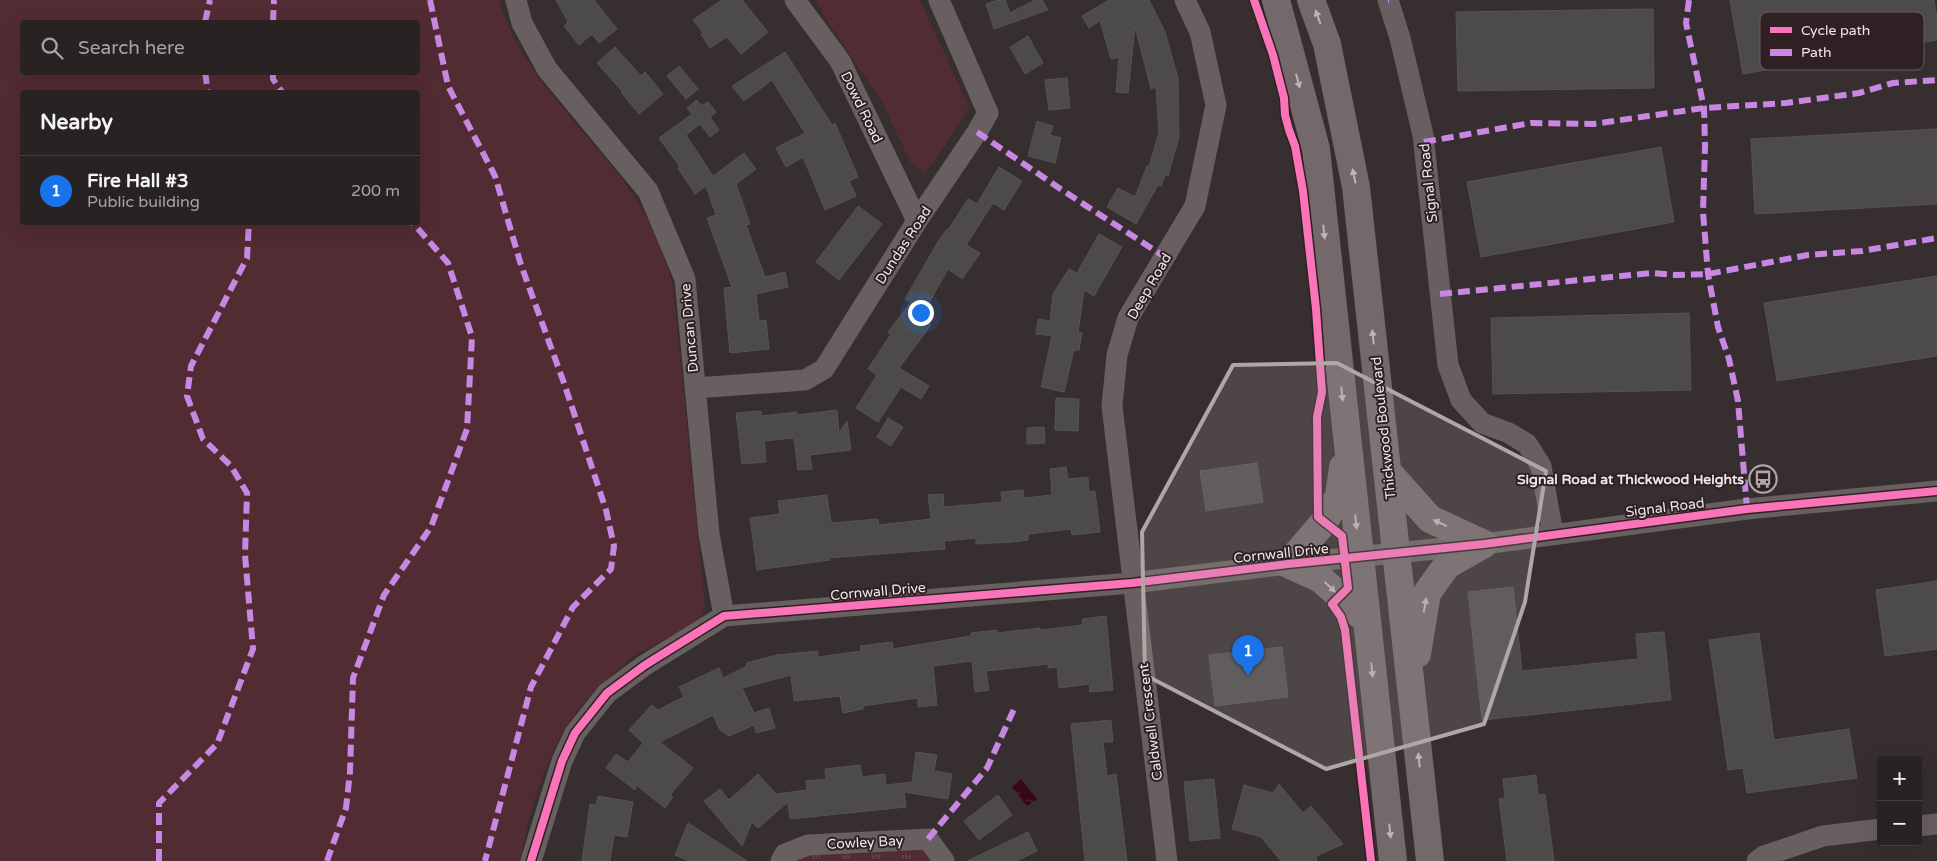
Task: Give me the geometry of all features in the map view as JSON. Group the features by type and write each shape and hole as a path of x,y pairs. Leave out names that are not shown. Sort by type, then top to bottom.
{"main road":[{"path":"1276,0 1316,149 1393,861"},
{"name":"Thickwood Boulevard","path":"1311,0 1327,44 1356,187 1430,861"},
{"path":"1347,439 1339,496 1324,522 1288,564 1322,579 1367,622"},
{"path":"1388,472 1430,519 1484,544"},
{"path":"1412,688 1427,593 1447,565 1484,544"}],"street":[{"name":"Duncan Drive","path":"516,0 522,23 547,70 648,191 686,279 709,534 724,616"},
{"name":"Dowd Road","path":"795,0 840,61 917,222"},
{"name":"Dundas Road","path":"695,388 805,380 824,369 917,222 978,132 988,113 939,0"},
{"name":"Deep Road","path":"1132,583 1112,406 1117,355 1128,318 1195,206 1216,106 1200,32 1184,0"},
{"name":"Signal Road","path":"1388,0 1400,38 1423,135 1448,365 1461,400 1482,423 1509,433 1527,444 1541,466 1553,534"},
{"name":"Signal Road","path":"1396,552 1484,544 1747,509 1937,491"},
{"name":"Cornwall Drive","path":"531,861 562,761 580,726 607,693 645,665 724,616 1132,583 1396,552"},
{"name":"Caldwell Crescent","path":"1132,583 1147,692 1166,861"},
{"path":"1922,826 1937,824"},
{"path":"1757,861 1764,856 1822,836 1877,829"},
{"name":"Cowley Bay","path":"781,861 785,854 808,845 928,840 944,861"}],"highlighted area":[{"path":"1337,363 1546,471 1525,602 1484,724 1326,769 1145,675 1142,532 1233,365"}],"green space":[{"path":"0,0 499,0 508,25 520,49 535,72 622,179 639,204 658,243 673,285 705,606 700,621 633,657 599,688 569,722 552,754 538,789 520,861 0,861"},
{"path":"816,0 920,0 969,107 934,162 924,173 911,164 882,102 827,21"},
{"path":"924,848 936,861 792,861 797,854"}],"water":[{"path":"1021,779 1037,799 1027,806 1012,787"}],"building":[{"path":"556,0 594,0 617,29 599,43 592,34 579,45 564,26 568,22"},
{"path":"722,0 742,0 768,32 741,54 727,37 710,48 701,34 703,33 693,20"},
{"path":"1005,0 1010,13 1035,0 1042,0 1048,10 994,29 986,4"},
{"path":"1109,0 1149,0 1165,32 1178,78 1179,137 1168,176 1165,175 1161,186 1158,185 1136,224 1107,207 1118,188 1135,197 1147,166 1149,167 1159,132 1156,87 1151,89 1135,26 1128,93 1116,92 1119,57 1111,59 1100,21 1089,28 1082,16"},
{"path":"1730,0 1934,0 1937,18 1937,40 1924,42 1924,12 1760,12 1760,70 1766,70 1743,74"},
{"path":"1653,9 1654,88 1458,91 1456,12"},
{"path":"1028,36 1043,63 1025,74 1010,47"},
{"path":"615,47 641,76 645,72 663,94 639,114 597,63"},
{"path":"785,52 832,125 835,123 858,177 849,181 856,196 825,210 803,157 786,167 776,148 805,133 772,80 744,101 732,86"},
{"path":"679,66 698,89 686,99 667,76"},
{"path":"1067,78 1070,108 1049,110 1045,80"},
{"path":"697,100 701,106 708,102 716,112 710,117 719,130 710,137 700,124 686,135 713,176 744,153 756,169 736,184 750,224 746,225 765,277 785,272 788,287 756,294 759,321 766,320 769,349 730,353 724,288 732,287 707,218 716,215 706,186 695,194 678,168 680,167 659,138 692,114 687,108"},
{"path":"1037,121 1053,126 1050,135 1061,138 1055,163 1028,156"},
{"path":"1937,129 1937,204 1755,214 1751,139"},
{"path":"1661,147 1674,222 1481,257 1467,182"},
{"path":"999,167 1022,181 1004,210 993,203 966,245 980,253 962,279 948,269 921,317 931,325 899,368 929,386 921,399 901,387 878,422 856,408 877,375 868,369 891,334 888,332 911,302 905,299 939,240 948,230 968,199 977,204"},
{"path":"858,206 882,224 839,280 816,262"},
{"path":"1099,234 1122,247 1094,296 1084,290 1078,332 1082,333 1079,350 1074,350 1064,392 1041,387 1052,336 1036,334 1038,319 1050,321 1053,294 1069,269 1077,273"},
{"path":"1937,276 1937,356 1777,381 1764,303"},
{"path":"1689,313 1691,390 1493,394 1491,318"},
{"path":"1056,398 1079,399 1078,431 1055,430"},
{"path":"837,410 839,433 847,421 851,450 810,455 812,469 798,470 794,438 764,441 766,462 742,464 736,413 761,411 761,416 797,412 797,415"},
{"path":"888,418 903,427 891,446 877,437"},
{"path":"1044,427 1045,443 1027,444 1027,428"},
{"path":"1257,463 1263,502 1206,511 1200,471"},
{"path":"1066,467 1068,479 1088,477 1089,492 1095,491 1100,532 1072,535 1071,529 1028,534 1028,540 1013,542 976,544 976,538 944,541 945,549 829,558 830,560 757,570 750,518 780,514 778,501 827,495 831,523 878,519 879,525 931,519 928,495 943,494 944,507 1002,502 1001,492 1023,490 1024,498 1052,495 1050,469"},
{"path":"1937,581 1937,649 1885,656 1876,590"},
{"path":"1513,587 1522,671 1638,659 1636,634 1664,632 1671,700 1482,720 1468,592"},
{"path":"1106,616 1113,690 1090,692 1089,684 1059,688 1057,667 1048,668 1048,664 986,671 989,690 975,692 972,661 933,666 937,705 918,707 918,698 863,706 863,709 843,713 840,696 794,701 791,675 742,688 754,713 769,708 775,728 756,733 754,725 729,736 720,730 713,715 660,742 693,768 670,795 673,797 665,808 636,785 635,790 606,768 616,754 628,762 643,743 629,730 652,705 658,710 684,697 679,687 719,668 723,678 747,666 746,663 777,655 818,651 818,657 861,651 860,646 892,642 893,649 971,636 971,633 997,630 997,633 1040,628 1040,630 1083,625 1082,619"},
{"path":"1759,633 1774,740 1849,729 1857,778 1747,793 1743,768 1728,770 1709,640"},
{"path":"1282,647 1288,697 1215,706 1209,655"},
{"path":"1111,720 1113,742 1103,742 1107,776 1116,774 1127,861 1085,861 1071,724"},
{"path":"916,752 937,755 934,771 952,774 948,799 904,792 906,807 790,819 788,802 758,828 752,822 742,846 704,801 720,789 729,800 758,774 776,794 807,790 806,781 826,779 825,769 860,765 862,777 885,774 886,785 912,782"},
{"path":"1536,775 1538,795 1545,794 1554,861 1507,861 1499,799 1505,798 1503,779"},
{"path":"1214,779 1220,838 1190,841 1184,782"},
{"path":"1279,784 1303,813 1311,806 1343,844 1316,856 1317,861 1281,861 1261,837 1232,829 1244,785 1273,793"},
{"path":"998,795 1012,815 979,840 964,821"},
{"path":"598,796 633,802 627,837 614,835 610,861 582,861 590,804 596,805"},
{"path":"688,823 747,861 689,861 675,855"},
{"path":"1028,832 1037,851 1017,861 967,861"}],"marked path":[{"path":"205,20 210,0"},
{"path":"273,20 274,0"},
{"path":"430,0 448,86 495,176 521,265 564,383 606,510 614,546 611,569 573,607 531,687 485,861"},
{"path":"1689,0 1686,23 1704,108 1703,212 1708,274 1718,327 1729,359 1738,401 1747,509"},
{"path":"205,75 208,90"},
{"path":"273,75 273,79 281,90"},
{"path":"1424,142 1531,123 1593,124 1704,108 1786,103 1859,93 1893,83 1937,80"},
{"path":"977,132 1165,257"},
{"path":"159,861 159,803 217,744 253,649 245,555 247,493 231,466 203,439 187,396 191,366 247,258 249,225"},
{"path":"327,861 346,808 350,772 353,678 384,595 431,527 467,429 472,337 448,263 415,225"},
{"path":"1440,294 1651,273 1676,275 1708,274 1808,255 1862,251 1937,238"},
{"path":"928,839 987,768 1015,707"}],"cycle path":[{"path":"1254,0 1273,55 1284,98 1285,115 1295,146 1303,191 1316,309 1322,392 1317,417 1318,517 1342,536 1348,588 1332,604 1341,617 1345,630 1371,861"},
{"path":"531,861 562,761 575,733 607,693 645,665 724,616 1132,583 1288,564 1484,544 1747,509 1937,491"}],"place":[{"name":"Signal Road at Thickwood Heights","path":"1763,479"},
{"name":"Fire Hall #3","path":"1248,676"}]}
